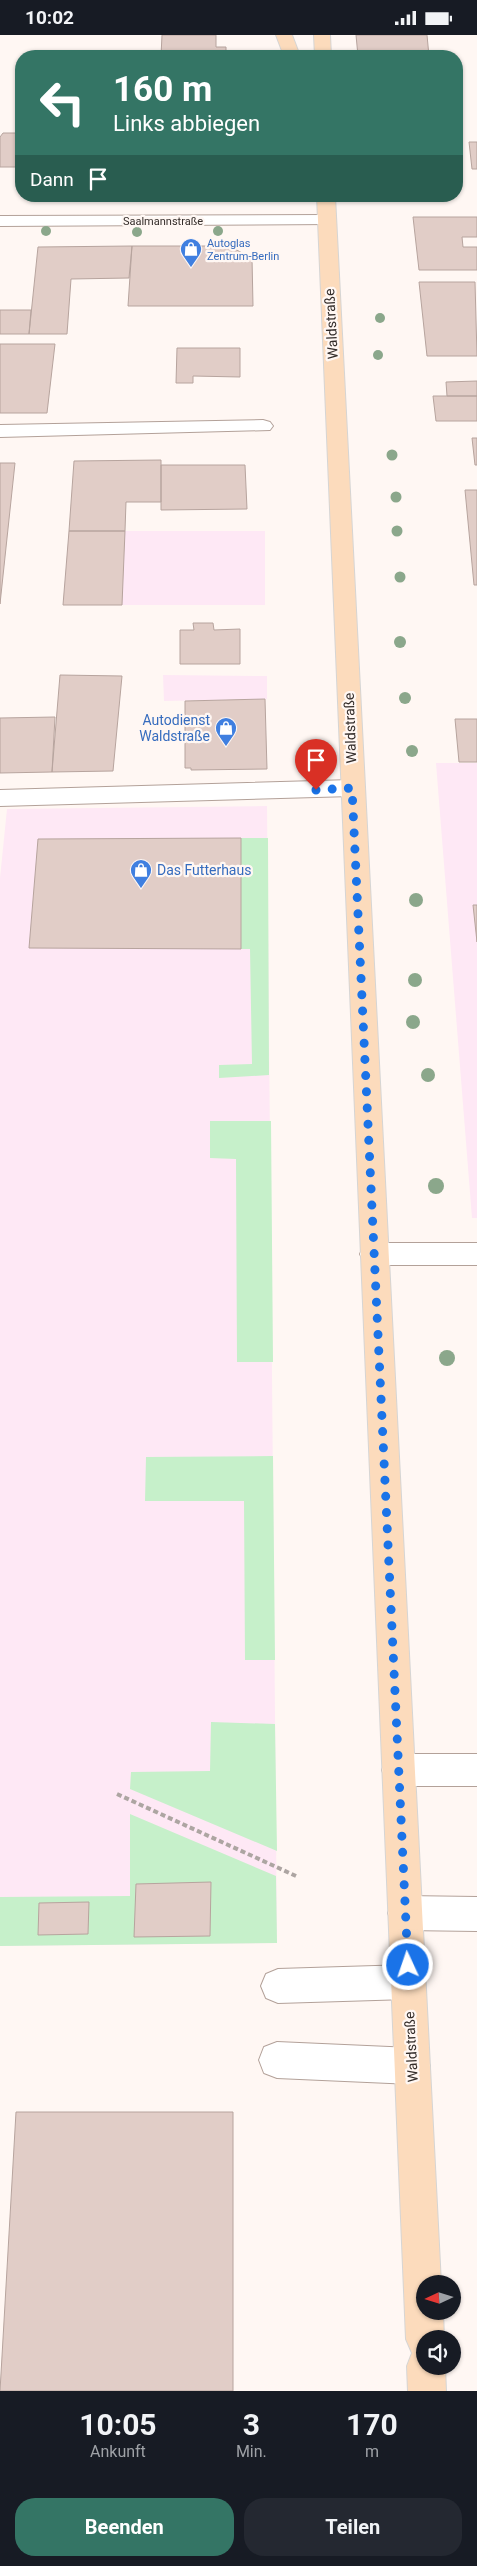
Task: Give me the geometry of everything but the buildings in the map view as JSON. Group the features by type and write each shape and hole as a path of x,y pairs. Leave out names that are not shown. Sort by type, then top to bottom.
{"main road":[{"path":"284,35 290,50"},
{"path":"322,35 323,50"},
{"name":"Waldstraße","path":"326,208 425,2330"},
{"path":"427,2375 428,2391"}],"street":[{"name":"Saalmannstraße","path":"0,221 326,208"},
{"path":"0,431 263,426"},
{"path":"0,798 352,788"},
{"path":"374,1254 477,1254"},
{"path":"398,1770 477,1770"},
{"path":"405,1913 477,1914"},
{"path":"278,1986 408,1982"},
{"path":"277,2060 412,2066"}],"path":[{"path":"117,1794 296,1876"}],"shaded area":[{"path":"69,531 265,531 265,605 63,605"},
{"path":"163,675 267,676 267,699 164,701"},
{"path":"436,763 477,763 477,1218 472,1218"},
{"path":"267,806 277,1943 0,1946 0,878 7,809"}],"green space":[{"path":"241,838 268,838 269,1075 219,1078 219,1065 252,1064 250,949 241,949"},
{"path":"210,1121 271,1121 273,1362 237,1362 236,1159 210,1158"},
{"path":"273,1456 275,1660 245,1660 244,1501 145,1501 146,1457"},
{"path":"211,1722 275,1724 277,1851 130,1789 131,1772 210,1771"},
{"path":"130,1814 276,1876 277,1943 0,1946 0,1897 130,1896"}],"place":[{"name":"Autoglas Zentrum-Berlin","path":"191,268"},
{"name":"Autodienst Waldstraße","path":"226,747"},
{"name":"Das Futterhaus","path":"141,889"}],"route":[{"path":"316,790 352,788 408,1965"}]}
